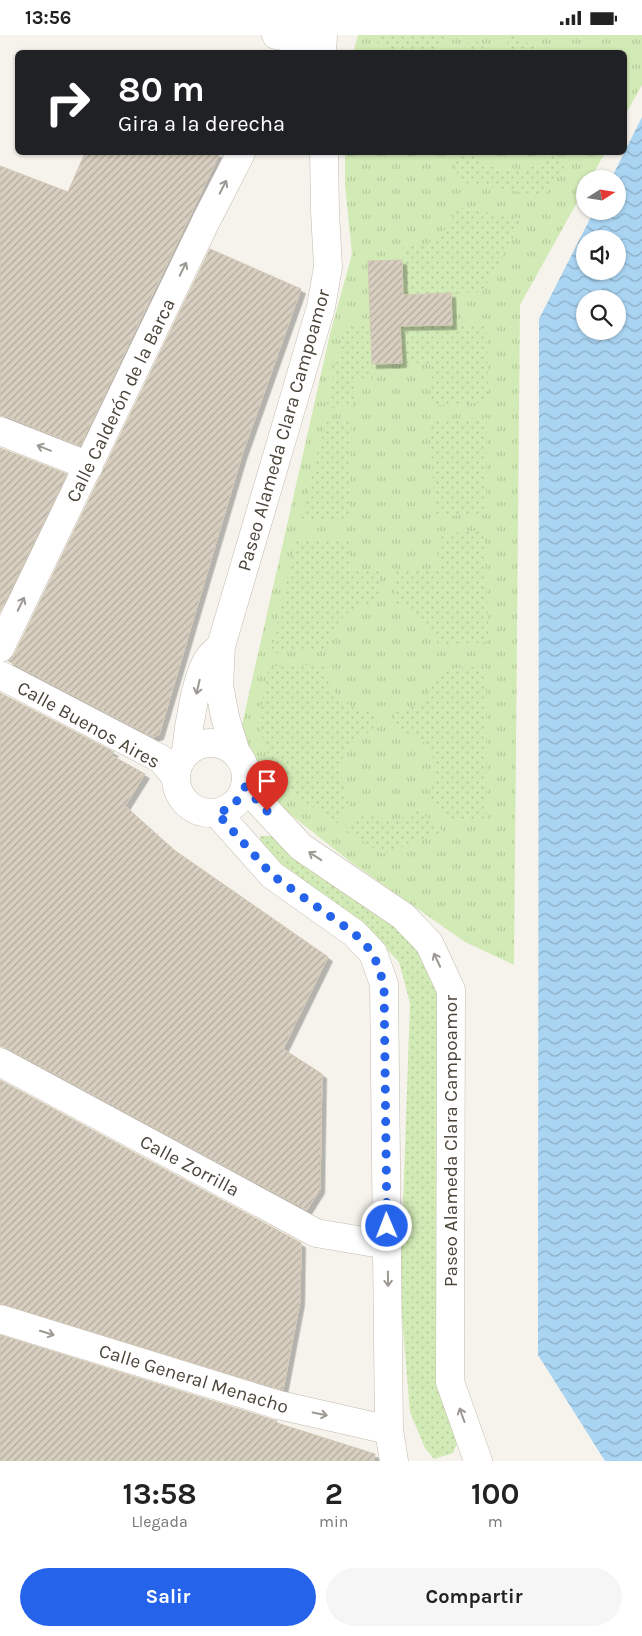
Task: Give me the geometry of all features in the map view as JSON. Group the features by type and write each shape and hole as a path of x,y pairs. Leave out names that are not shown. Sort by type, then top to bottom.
{"street":[{"path":"276,35 318,45"},
{"name":"Calle Calderón de la Barca","path":"0,648 206,221 240,155"},
{"name":"Paseo Alameda Clara Campoamor","path":"236,753 225,717 219,685 222,646 321,307 328,267 324,211 324,155"},
{"path":"0,431 89,466"},
{"name":"Paseo Alameda Clara Campoamor","path":"186,752 190,721 200,679 208,659 222,646"},
{"name":"Calle Buenos Aires","path":"0,675 161,759 175,776"},
{"path":"214,742 226,746 236,753 243,763 246,775 242,796 235,804 227,810 207,814 197,811 180,797 176,787 176,767 186,752 202,743 214,742"},
{"name":"Paseo Alameda Clara Campoamor","path":"245,787 301,847 403,916 429,943 451,990 450,1382 478,1461"},
{"path":"217,813 272,875 354,933 373,953 384,984 389,1430 394,1461"},
{"name":"Calle Zorrilla","path":"0,1062 316,1233 387,1245"},
{"name":"Calle General Menacho","path":"0,1319 279,1405 389,1430"}],"green space":[{"path":"358,35 642,35 642,85 627,111 627,50 354,50"},
{"path":"380,35 447,35 440,50 393,50 377,43"},
{"path":"513,35 540,50 503,50"},
{"path":"471,38 492,50 463,50"},
{"path":"345,155 604,155 595,170 576,170 576,204 520,305 514,965 465,942 352,863 281,807 239,738 330,334 352,254 345,185"},
{"path":"453,155 478,155 496,168 513,171 529,168 548,155 567,163 544,196 460,182"},
{"path":"459,207 524,219 482,292 403,295 403,247 424,244 438,237"},
{"path":"371,325 373,380 356,380 353,406 326,408 344,328"},
{"path":"487,325 488,402 432,406 431,363 402,363 400,326"},
{"path":"487,418 486,513 435,517 429,419"},
{"path":"326,422 352,422 349,518 301,520"},
{"path":"484,530 489,642 438,645 432,630 422,618 410,610 395,604 396,569 439,570 438,534"},
{"path":"296,539 349,539 351,571 379,569 380,601 359,607 344,616 334,629 327,649 271,653"},
{"path":"325,665 330,685 340,698 357,709 377,713 377,730 357,739 343,756 341,775 351,802 337,824 292,793 276,770 267,752 258,722 269,666"},
{"path":"486,666 487,820 451,822 426,800 435,777 435,765 432,755 427,746 419,739 395,731 395,712 420,702 429,692 443,669"},
{"path":"419,810 444,832 383,854 345,831 362,811 384,819 398,819"},
{"path":"260,836 272,836 425,947 448,1001 459,1438 453,1453 434,1459 425,1448 410,1412 400,1293 410,1003 399,962 376,938 261,849"}],"water":[{"path":"642,117 642,1461 605,1461 538,1355 539,319 576,246 576,280 626,280 626,230 584,230 589,220 626,220 626,170 616,170 623,155 627,155 627,147"}],"building":[{"path":"84,155 219,155 80,446 6,416 0,416 0,166 68,192"},
{"path":"210,249 301,289 242,455 159,735 153,737 8,661 14,655"},
{"path":"402,260 403,295 451,293 452,325 400,326 402,363 372,364 368,261"},
{"path":"0,448 67,474 0,612"},
{"path":"0,693 114,752 109,754 145,774 125,806 174,850 328,957 283,1049 322,1074 320,1189 307,1210 7,1048 0,1046"},
{"path":"0,1080 301,1243 300,1301 283,1390 0,1304"},
{"path":"0,1335 277,1421 277,1423 375,1454 374,1461 0,1461"}],"route":[{"path":"267,811 245,787 242,796 235,804 227,810 217,813 272,875 354,933 373,953 384,984 387,1226"}]}
